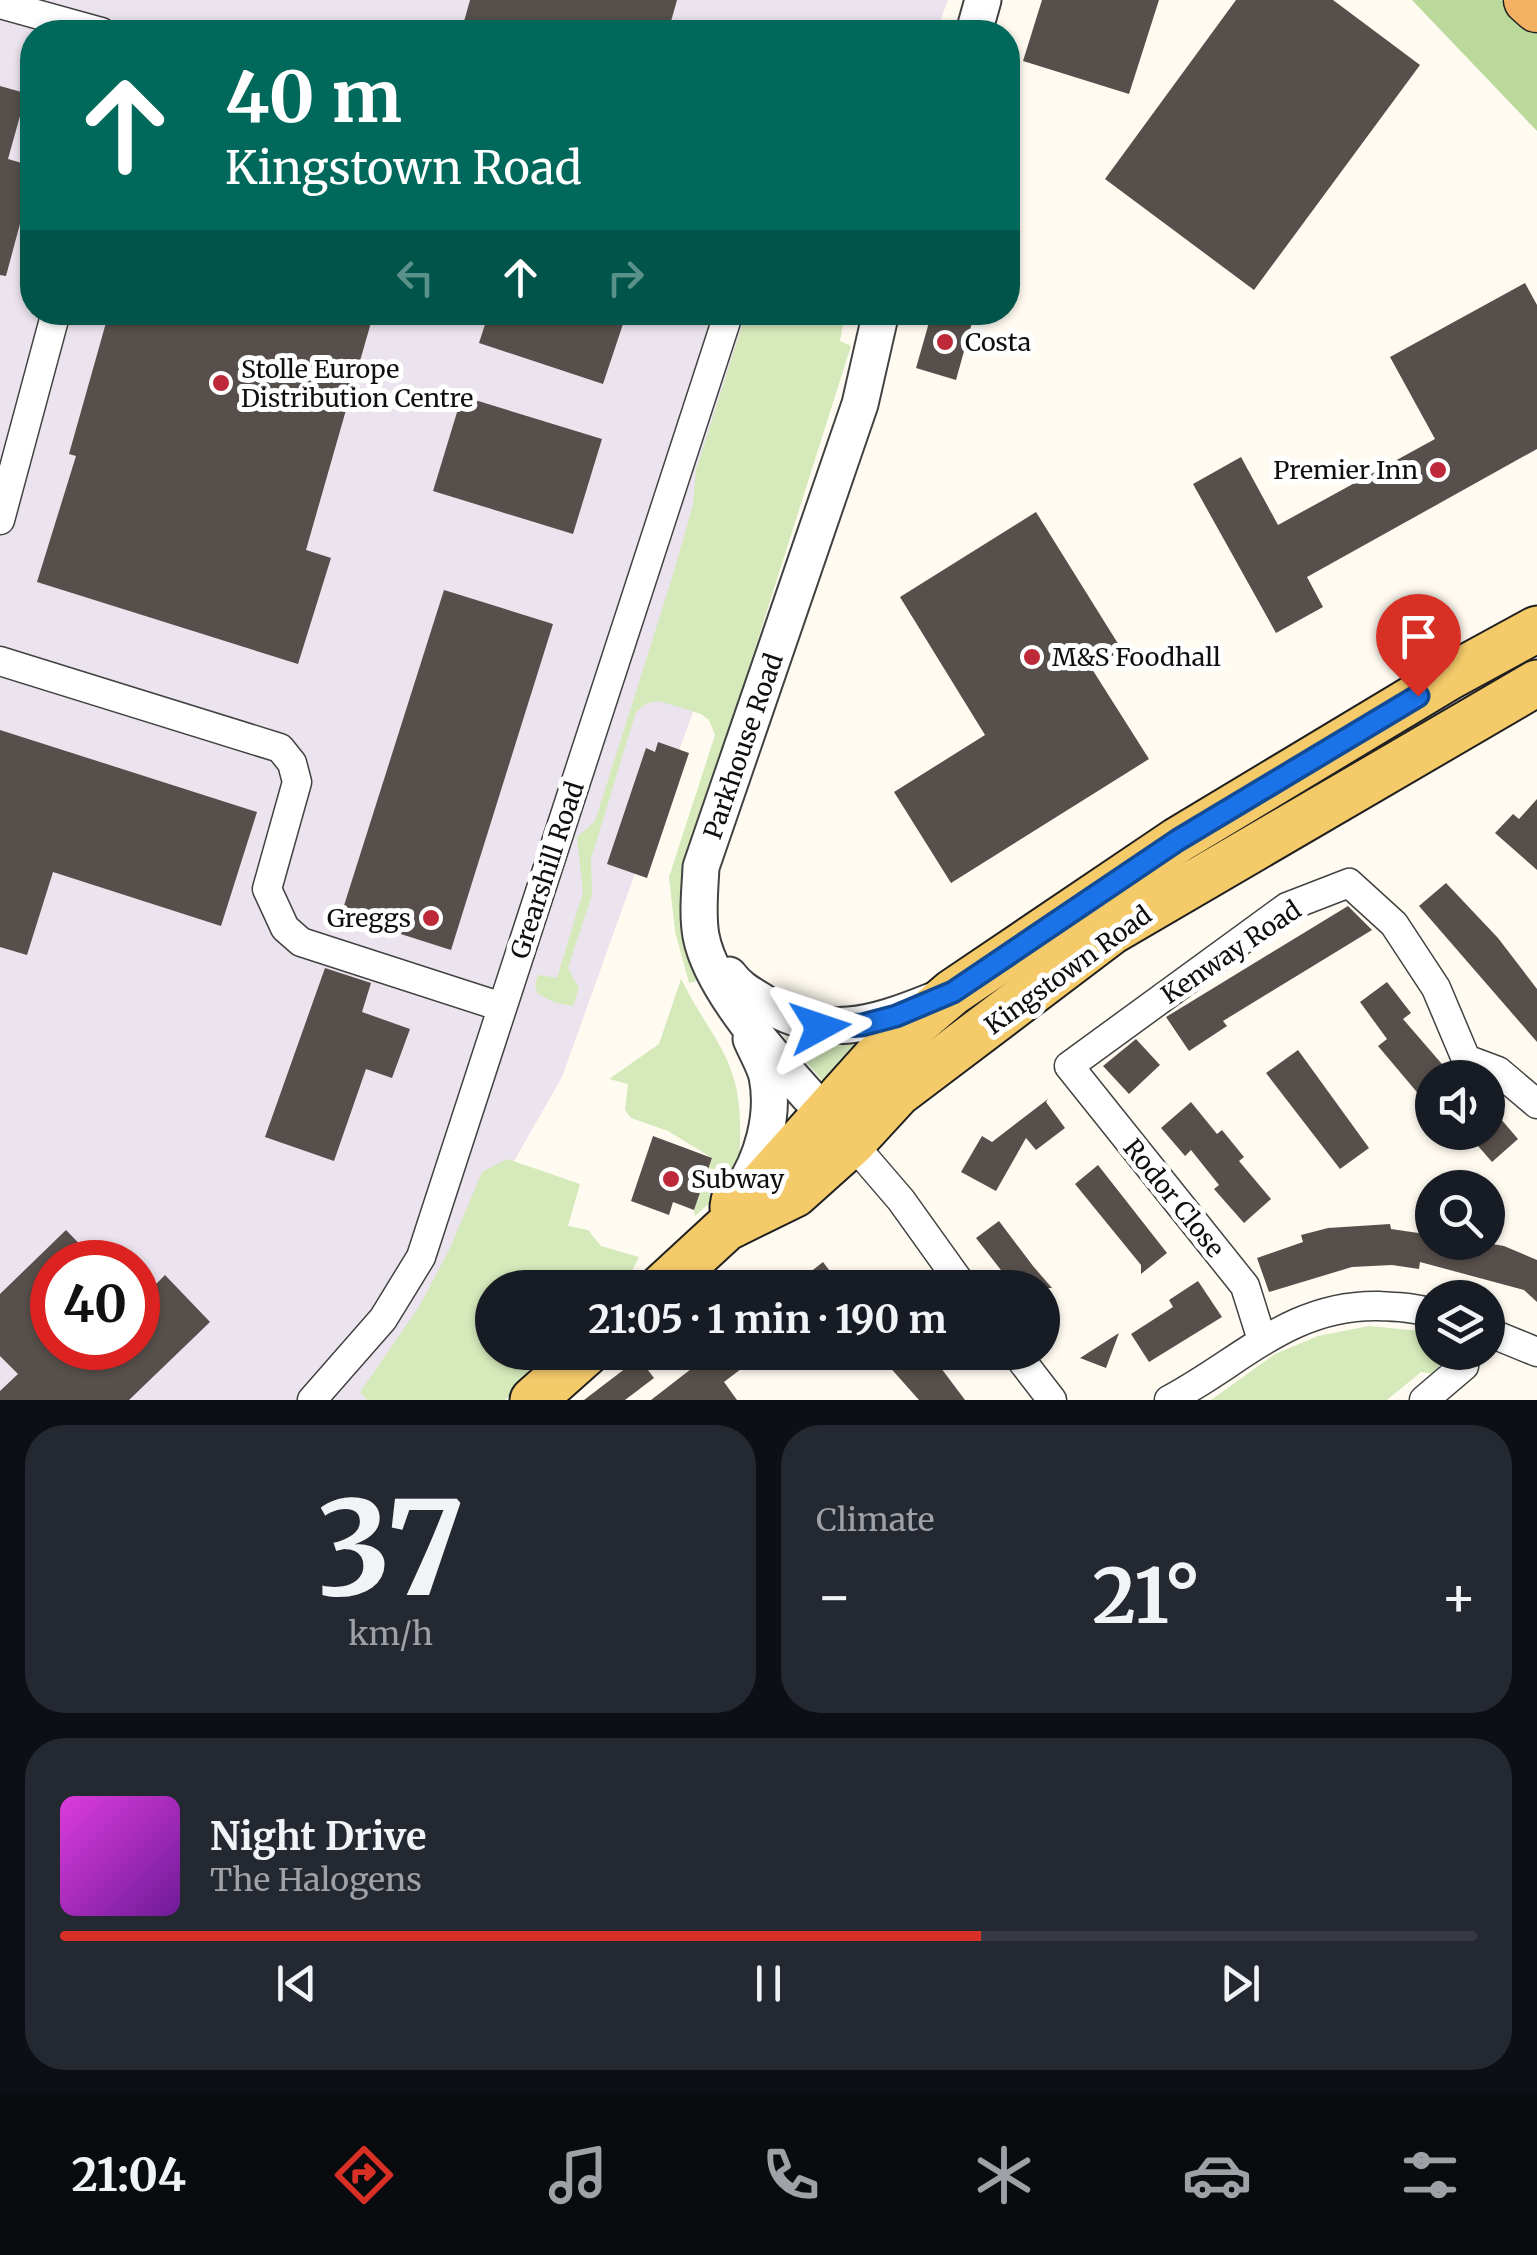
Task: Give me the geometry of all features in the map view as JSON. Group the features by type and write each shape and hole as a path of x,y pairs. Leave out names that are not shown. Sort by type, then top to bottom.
{"highway":[{"path":"1528,0 1537,8"}],"main road":[{"name":"Kingstown Road","path":"839,1129 874,1059 953,992 1178,840 1537,628"},
{"name":"Kingstown Road","path":"677,1270 761,1185 839,1129 898,1093 1112,932 1537,683"},
{"path":"533,1400 567,1370"}],"street":[{"path":"0,4 58,20"},
{"path":"0,520 52,325"},
{"name":"Grearshill Road","path":"312,1400 384,1319 420,1257 725,325"},
{"name":"Parkhouse Road","path":"839,1129 739,1010 716,975 702,938 699,906 701,867 860,404 879,325"},
{"path":"0,662 280,748 292,763 297,782 267,889 285,928 300,942 502,1007"},
{"name":"Kenway Road","path":"1069,1066 1287,907 1350,882 1394,924 1436,988 1466,1059 1498,1070 1537,1104"},
{"path":"702,938 736,986 784,1015 820,1027 862,1025 896,1016 953,992"},
{"path":"730,1214 750,1178 768,1127 767,1076 739,1010"},
{"name":"Rodor Close","path":"1069,1066 1245,1286 1262,1340"},
{"path":"839,1129 901,1200 951,1270"},
{"path":"1169,1400 1288,1325 1349,1306 1415,1308"},
{"path":"1505,1339 1537,1352"},
{"path":"1028,1370 1052,1400"},
{"path":"1424,1400 1459,1370"}],"shaded area":[{"path":"0,0 948,0 940,20 20,20 20,325 832,325 562,1077 400,1361 365,1400 0,1400"}],"green space":[{"path":"1412,0 1501,0 1537,34 1537,131"},
{"path":"742,325 843,325 840,341 851,346 681,882 681,917 698,981 689,983 675,931 669,877 715,735 709,720 701,714 659,701 647,703 636,712 591,859 592,895 568,968 579,988 573,1006 556,1003 538,994 535,986 538,975 557,978 583,892 577,837 595,821 672,578 693,505 696,470"},
{"path":"681,979 724,1053 740,1111 736,1172 695,1216 712,1158 668,1131 631,1118 625,1110 628,1084 609,1079 659,1044"},
{"path":"888,1033 827,1086 786,1039 791,1036 839,1041"},
{"path":"507,1159 580,1184 568,1226 588,1230 601,1246 639,1257 632,1270 475,1270 475,1370 538,1370 505,1400 367,1400 360,1392 419,1307 450,1248 482,1172"},
{"path":"1369,1326 1415,1330 1415,1370 1437,1370 1434,1374 1421,1372 1387,1400 1211,1400 1275,1354 1318,1336"}],"building":[{"path":"470,0 677,0 671,20 464,20"},
{"path":"1042,0 1159,0 1129,94 1023,61"},
{"path":"1236,0 1333,0 1420,65 1254,290 1105,179"},
{"path":"0,86 20,92 20,116 8,159 20,162 20,224 6,276 0,275"},
{"name":"Premier Inn","path":"1525,283 1537,305 1537,449 1307,577 1323,607 1276,633 1193,484 1241,457 1278,525 1435,439 1390,357"},
{"path":"105,325 370,325 306,550 331,558 298,664 37,582 76,456 69,454"},
{"path":"485,325 623,325 603,384 479,343"},
{"name":"Costa","path":"928,325 971,325 956,380 916,368"},
{"path":"462,396 602,439 573,534 433,491"},
{"path":"1036,512 1122,650 1092,669 1149,759 951,883 894,792 985,735 900,597"},
{"path":"444,590 553,624 451,950 341,915"},
{"path":"0,730 257,812 221,926 53,872 27,955 0,947"},
{"path":"658,742 689,753 647,878 607,864 646,748 655,752"},
{"path":"1537,799 1537,870 1495,833 1513,814 1519,819"},
{"path":"1446,883 1498,938 1537,989 1537,1042 1419,906"},
{"path":"1348,906 1372,930 1223,1021 1227,1026 1189,1051 1166,1017"},
{"path":"325,968 371,983 362,1012 410,1029 392,1078 366,1069 334,1161 265,1137"},
{"path":"1387,982 1411,1013 1403,1019 1438,1060 1415,1060 1415,1090 1378,1046 1387,1039 1360,1002"},
{"path":"1136,1039 1160,1065 1129,1094 1103,1066"},
{"path":"1298,1050 1369,1148 1340,1169 1266,1073"},
{"path":"1048,1099 1046,1102 1065,1128 1036,1150 1026,1138 996,1191 961,1172 982,1136 992,1142"},
{"path":"1191,1102 1217,1134 1222,1130 1244,1157 1239,1161 1271,1199 1244,1223 1214,1189 1219,1185 1191,1150 1185,1156 1161,1128"},
{"path":"1505,1124 1518,1139 1492,1162 1482,1150 1505,1150"},
{"name":"Subway","path":"653,1136 712,1158 694,1210 673,1202 669,1215 631,1201"},
{"path":"1098,1165 1167,1253 1141,1274 1141,1265 1075,1184"},
{"path":"999,1221 1036,1270 1001,1270 976,1238"},
{"path":"1390,1224 1391,1229 1415,1233 1415,1260 1505,1260 1505,1246 1537,1260 1537,1302 1524,1290 1505,1285 1505,1280 1487,1280 1420,1262 1419,1269 1392,1265 1352,1267 1269,1292 1257,1258 1303,1242 1301,1235 1328,1228"},
{"path":"66,1230 76,1240 56,1240"},
{"path":"823,1262 829,1270 813,1270"},
{"path":"30,1265 30,1370 160,1370 160,1280 165,1275 210,1322 129,1400 0,1400 0,1391 18,1374 0,1356 0,1294"},
{"path":"1198,1281 1222,1317 1149,1362 1131,1334 1173,1307 1169,1300"},
{"path":"1119,1333 1106,1368 1080,1358"},
{"path":"623,1370 648,1370 654,1378 625,1400 584,1400"},
{"path":"690,1370 740,1370 724,1382 737,1400 651,1400"},
{"path":"892,1370 942,1370 965,1400 919,1400"}],"place":[{"name":"Costa","path":"945,342"},
{"name":"Stolle Europe Distribution Centre","path":"221,383"},
{"name":"Premier Inn","path":"1438,470"},
{"name":"M&S Foodhall","path":"1032,657"},
{"name":"Greggs","path":"431,918"},
{"name":"Subway","path":"671,1179"}],"route":[{"path":"820,1027 862,1025 896,1016 953,992 1178,840 1418,696"}]}
